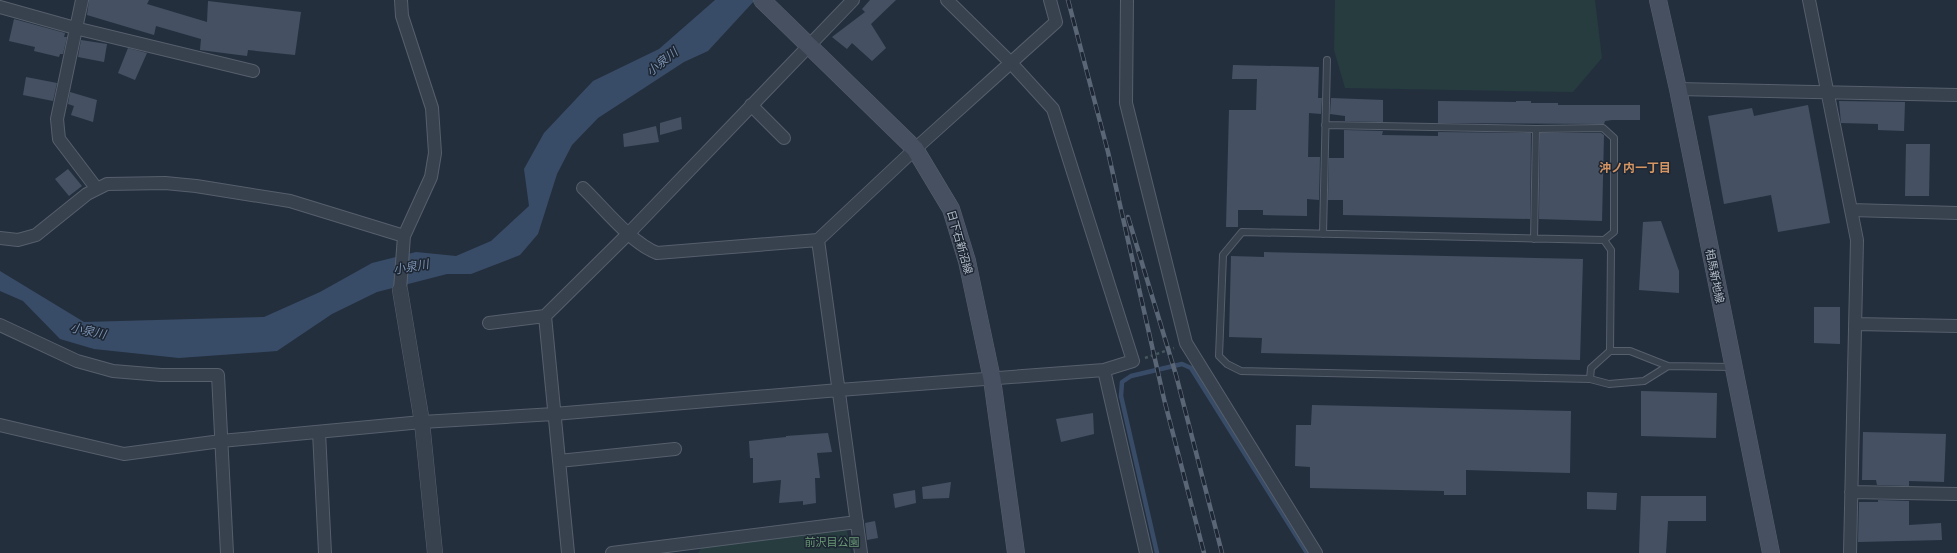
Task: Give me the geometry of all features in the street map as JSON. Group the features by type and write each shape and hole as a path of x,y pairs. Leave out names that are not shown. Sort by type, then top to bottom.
{"main road":[{"name":"相馬新地線","path":"1658,0 1678,89 1771,553"},
{"name":"日下石新沼線","path":"766,3 915,149 951,209 967,261 992,379 1016,553"}],"street":[{"path":"82,0 57,118 59,139 97,189"},
{"path":"401,0 402,16 432,108 435,153 431,177 404,239 400,290 422,422 435,553"},
{"path":"489,323 544,316 629,233 852,0"},
{"path":"0,425 124,454 221,441 422,422 554,414 1104,370 1132,361 1053,109 1011,63 947,0"},
{"path":"583,188 646,248 657,253 818,240 915,149 1056,22 1050,0"},
{"path":"1127,0 1126,103 1186,343 1316,553"},
{"path":"1809,0 1857,240 1850,553"},
{"path":"0,7 75,28 253,72"},
{"path":"1678,89 1957,95"},
{"path":"751,105 784,138"},
{"path":"0,238 18,240 36,235 88,194 107,184 165,183 196,186 290,202 404,239"},
{"path":"1851,210 1957,213"},
{"path":"818,240 861,553"},
{"path":"544,316 568,553"},
{"path":"1855,324 1957,326"},
{"path":"0,325 77,361 113,371 161,375 218,375 227,553"},
{"path":"1104,370 1146,553"},
{"path":"319,432 325,553"},
{"path":"559,461 675,449"},
{"path":"1851,492 1957,494"},
{"path":"612,553 691,548 857,522"}],"lane":[{"path":"1323,234 1327,60"},
{"path":"1325,125 1536,129 1603,128 1614,138 1614,232 1604,240 1242,232 1222,255 1219,356 1227,364 1241,371 1590,379 1609,384 1644,381 1668,366"},
{"path":"1534,238 1536,129"},
{"path":"1604,240 1611,250 1610,351"},
{"path":"1590,379 1591,368 1610,351 1630,351 1668,366 1733,367"}],"path":[{"path":"1132,361 1169,351 1186,343"}],"green space":[{"path":"1335,0 1595,0 1602,58 1573,92 1345,88 1334,50"},
{"name":"前沢目公園","path":"840,529 847,531 851,553 698,553 702,547"}],"water":[{"name":"小泉川","path":"715,0 755,0 708,51 684,62 598,118 572,145 557,174 538,234 520,255 471,274 447,274 377,292 332,314 277,351 179,358 94,349 60,339 23,301 0,291 0,271 84,322 264,317 320,292 372,263 416,252 456,256 491,241 529,206 524,169 544,133 593,81 659,49"}],"building":[{"path":"89,0 149,0 147,4 207,22 208,1 301,12 295,55 248,50 247,56 200,50 201,39 156,26 154,35 87,15"},
{"path":"870,0 896,0 871,24 886,48 872,61 852,43 847,49 832,37 865,12 862,9"},
{"path":"14,19 65,33 64,37 67,37 63,54 60,54 59,57 34,51 35,47 9,41"},
{"path":"81,40 107,44 104,62 78,57"},
{"path":"128,48 147,53 135,80 118,73"},
{"path":"1233,65 1319,67 1318,98 1322,98 1321,114 1309,113 1308,157 1320,157 1319,200 1307,199 1307,216 1263,215 1263,210 1238,210 1238,227 1226,227 1229,110 1256,110 1257,79 1232,79"},
{"path":"26,77 57,83 53,101 23,95"},
{"path":"70,92 97,100 93,122 71,115 74,106 68,104"},
{"path":"1331,98 1383,100 1383,122 1345,121 1345,116 1330,114"},
{"path":"1438,101 1531,101 1531,103 1558,103 1558,105 1640,105 1640,120 1612,120 1605,121 1604,124 1438,123"},
{"path":"1839,101 1905,102 1904,131 1878,130 1878,124 1841,123"},
{"path":"1808,105 1830,223 1778,232 1771,195 1724,204 1708,116 1752,108 1754,116"},
{"path":"681,117 682,129 660,135 660,123"},
{"path":"656,126 659,142 624,147 623,134"},
{"path":"1344,130 1383,131 1382,135 1438,136 1438,132 1531,133 1530,219 1343,215 1343,200 1328,200 1329,158 1344,158"},
{"path":"1540,133 1601,133 1604,135 1602,221 1539,219"},
{"path":"1906,144 1930,144 1929,196 1905,196"},
{"path":"68,169 82,186 69,196 55,179"},
{"path":"1661,221 1679,271 1679,293 1639,290 1643,222"},
{"path":"1264,252 1583,259 1580,360 1261,353 1262,338 1229,337 1231,256 1264,257"},
{"path":"1814,307 1840,307 1840,344 1814,343"},
{"path":"1641,391 1717,393 1716,438 1641,436"},
{"path":"1312,405 1571,411 1570,473 1466,470 1466,495 1444,495 1444,491 1310,488 1310,467 1295,466 1296,425 1311,425"},
{"path":"1093,413 1094,434 1061,442 1056,419"},
{"path":"1863,432 1946,434 1944,482 1909,481 1909,486 1877,485 1876,480 1862,480"},
{"path":"828,433 832,452 817,453 820,478 815,478 816,503 803,505 803,501 779,503 781,480 753,483 753,458 750,458 749,441 786,436"},
{"path":"951,482 949,498 923,499 922,487"},
{"path":"915,490 916,503 895,508 893,494"},
{"path":"1587,492 1617,493 1616,510 1587,509"},
{"path":"1641,496 1706,496 1706,521 1668,521 1666,553 1639,553"},
{"path":"1878,500 1909,501 1909,525 1941,523 1942,540 1858,542 1859,502 1878,502"},
{"path":"875,521 878,538 867,540 865,523"}],"waterway":[{"path":"1157,553 1121,396 1122,382 1131,376 1182,364 1191,368 1307,553"}],"railway":[{"path":"1068,0 1108,152 1164,399 1204,553"},
{"path":"1128,217 1176,375 1222,553"}],"district":[{"name":"沖ノ内一丁目","path":"1635,168"}]}
